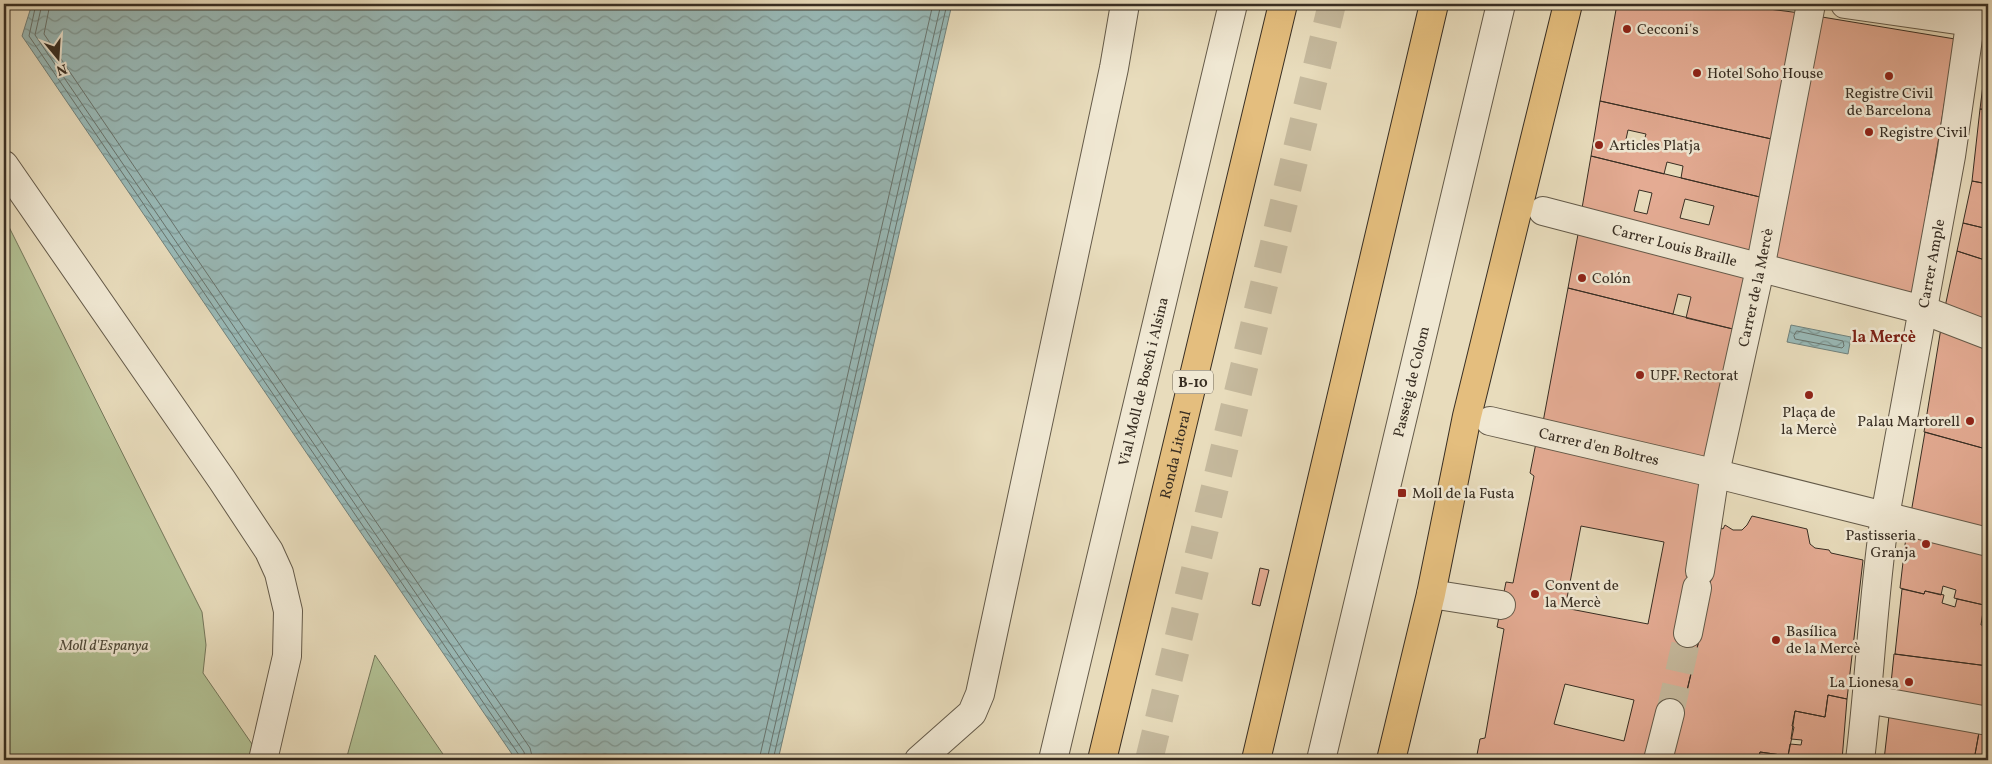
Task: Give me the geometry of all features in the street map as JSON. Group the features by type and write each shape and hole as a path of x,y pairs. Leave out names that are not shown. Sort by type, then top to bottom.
{"main road":[{"name":"Ronda Litoral","path":"1102,760 1283,4"},
{"path":"1256,760 1434,4"},
{"path":"1391,760 1431,594 1467,416 1568,4"}],"street":[{"path":"919,760 972,713 980,694 1114,68 1125,4"},
{"name":"Vial Moll de Bosch i Alsina","path":"1053,760 1233,4"},
{"name":"Passeig de Colom","path":"1321,760 1501,4"},
{"name":"Carrer de la Mercè","path":"1688,633 1699,580 1712,473 1760,269 1811,4"},
{"path":"1845,4 1972,13"},
{"name":"Carrer Ample","path":"1860,760 1878,563 1885,516 1951,156 1972,13"},
{"path":"4,165 222,480 269,551 279,573 288,611 286,656 263,760"},
{"name":"Carrer Louis Braille","path":"1543,211 1923,310 1988,335"},
{"name":"Carrer d'en Boltres","path":"1490,421 1712,473 1988,542"},
{"path":"1431,594 1501,605"},
{"path":"1867,699 1988,721"},
{"path":"1658,760 1670,713"}],"green space":[{"name":"Moll d'Espanya","path":"4,217 202,612 206,645 203,673 263,760 4,760"},
{"path":"375,655 447,760 346,760"}],"water":[{"path":"32,4 952,4 778,760 516,760 22,36"},
{"path":"1791,325 1851,337 1848,354 1787,342"}],"building":[{"name":"Hotel Soho House","path":"1617,4 1730,4 1800,13 1776,140 1600,101"},
{"name":"Registre Civil","path":"1822,17 1955,39 1913,295 1773,262"},
{"path":"1988,53 1988,110 1980,109"},
{"path":"1600,101 1776,140 1764,198 1681,178 1683,166 1667,162 1664,174 1591,156","holes":["1628,130 1646,134 1642,148 1625,144"]},
{"path":"1980,109 1988,110 1988,184 1972,181"},
{"path":"1591,156 1764,198 1752,256 1581,214","holes":["1639,190 1652,193 1647,214 1634,211","1685,199 1714,206 1709,225 1680,218"]},
{"path":"1972,181 1988,184 1988,229 1963,223"},
{"path":"1963,223 1988,229 1988,261 1957,251"},
{"path":"1579,229 1749,271 1737,330 1686,318 1691,297 1678,294 1673,314 1568,288"},
{"path":"1957,251 1988,261 1988,324 1945,307"},
{"name":"UPF. Rectorat","path":"1568,288 1737,330 1710,465 1543,422"},
{"path":"1941,328 1988,340 1988,452 1985,451 1986,449 1924,432"},
{"path":"1925,432 1986,449 1985,451 1988,452 1988,531 1911,513"},
{"name":"Convent de la Mercè","path":"1537,438 1708,479 1712,574 1698,644 1681,715 1649,760 1476,760 1480,739 1485,738 1504,629 1497,627 1506,582 1513,583 1534,476 1530,473","holes":["1581,526 1664,542 1648,624 1565,608","1565,684 1634,700 1624,741 1554,724"]},
{"name":"Basílica de la Mercè","path":"1752,516 1807,529 1810,544 1815,548 1863,560 1847,699 1828,695 1825,717 1795,711 1788,756 1760,752 1758,760 1671,760 1698,644 1721,528 1723,529 1725,525 1733,530 1742,530"},
{"path":"1907,528 1988,545 1988,606 1954,598 1956,590 1943,586 1941,595 1925,591 1924,594 1900,588"},
{"path":"1260,568 1269,570 1260,606 1252,604"},
{"path":"1902,589 1924,594 1925,591 1944,595 1942,603 1955,607 1957,599 1984,605 1981,625 1988,626 1988,666 1895,654"},
{"path":"1894,654 1988,666 1988,713 1890,693"},
{"path":"1828,695 1847,699 1842,760 1788,756 1790,744 1801,745 1802,740 1791,739 1795,711 1825,717"},
{"path":"1889,716 1980,727 1974,760 1949,760 1922,755 1922,760 1884,760"},
{"path":"1980,727 1988,729 1988,760 1974,760"},
{"path":"1760,752 1795,757 1794,760 1758,760"},
{"path":"1805,757 1820,758 1840,760 1805,760"}],"tunnel":[{"path":"1149,760 1332,4"},
{"path":"1670,713 1688,633"}],"place":[{"name":"Cecconi's","path":"1627,29"},
{"name":"Hotel Soho House","path":"1697,73"},
{"name":"Registre Civil de Barcelona","path":"1889,76"},
{"name":"Registre Civil","path":"1869,132"},
{"name":"Articles Platja","path":"1599,145"},
{"name":"Colón","path":"1582,278"},
{"name":"UPF. Rectorat","path":"1640,375"},
{"name":"Plaça de la Mercè","path":"1809,395"},
{"name":"Palau Martorell","path":"1970,421"},
{"name":"Moll de la Fusta","path":"1402,493"},
{"name":"Pastisseria Granja","path":"1926,544"},
{"name":"Convent de la Mercè","path":"1535,594"},
{"name":"Basílica de la Mercè","path":"1776,640"},
{"name":"La Lionesa","path":"1909,682"}],"district":[{"name":"la Mercè","path":"1884,336"}]}
